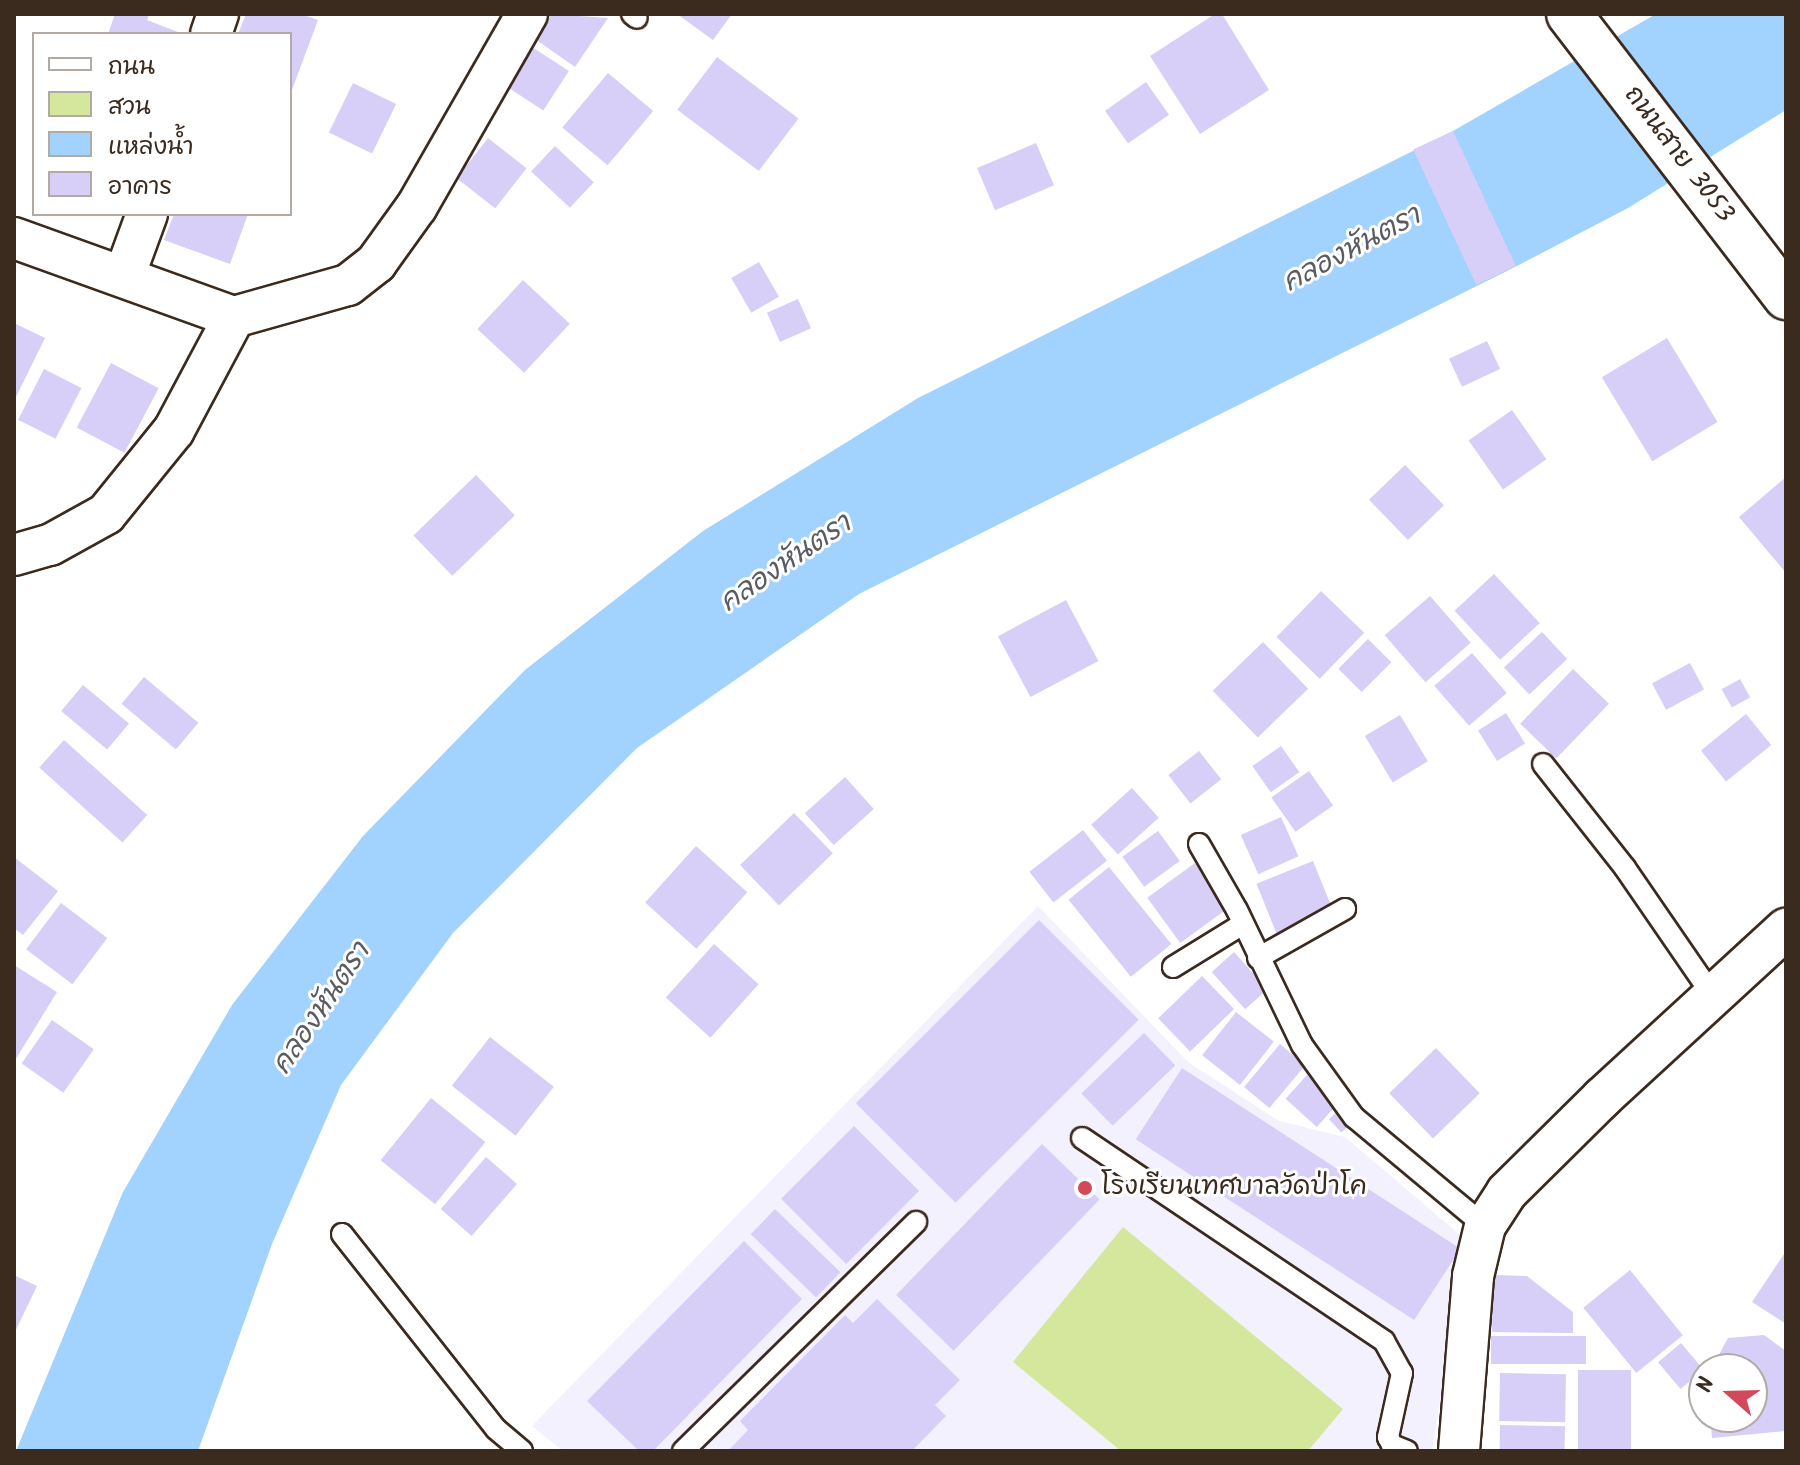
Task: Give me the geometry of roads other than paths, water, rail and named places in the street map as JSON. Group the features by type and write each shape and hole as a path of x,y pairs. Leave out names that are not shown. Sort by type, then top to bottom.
{"main road":[{"name":"ถนนสาย 3053","path":"1569,14 1786,297"}],"street":[{"path":"14,238 125,274 234,317 348,285 376,263 417,206 527,14"},
{"path":"125,274 146,216"},
{"path":"14,555 50,545 106,514 174,430 234,317"},
{"path":"1459,1451 1473,1276 1485,1226 1507,1192 1711,993 1786,929"}],"lane":[{"path":"1543,764 1625,868 1711,993"},
{"path":"1199,844 1243,924 1302,1045 1354,1117 1485,1226"},
{"path":"1258,958 1345,909"},
{"path":"1173,967 1243,924"},
{"path":"1082,1138 1384,1341 1402,1373 1388,1437 1407,1451"},
{"path":"683,1451 916,1222"},
{"path":"342,1234 496,1429 522,1451"}],"water":[{"name":"คลองหันตรา","path":"1656,14 1786,14 1786,110 1628,208 1517,266 859,594 637,748 453,933 341,1085 272,1244 198,1451 16,1451 123,1192 232,1005 363,836 525,670 703,531 918,398 1453,131"}],"place":[{"name":"โรงเรียนเทศบาลวัดป่าโค","path":"1085,1188"}]}
